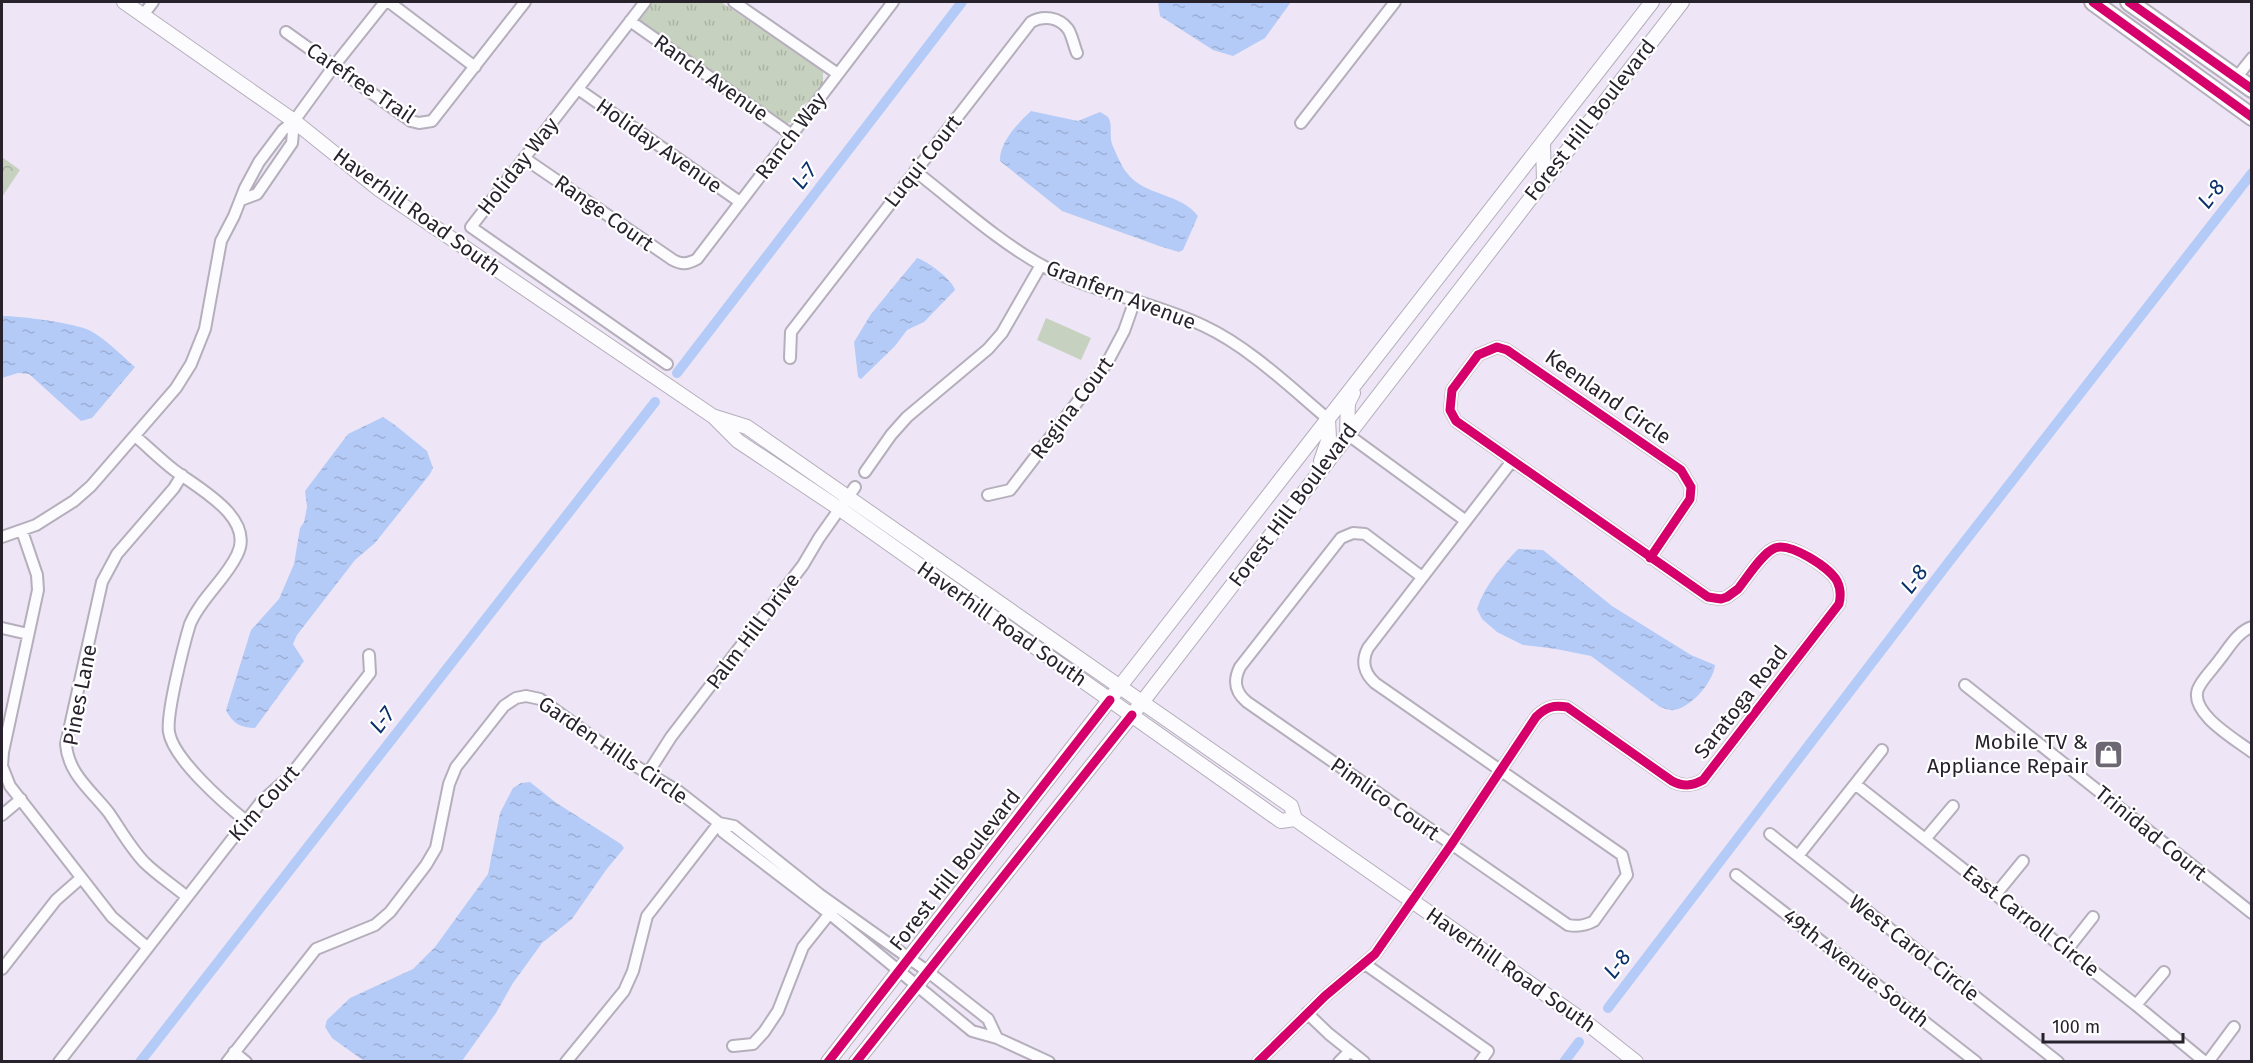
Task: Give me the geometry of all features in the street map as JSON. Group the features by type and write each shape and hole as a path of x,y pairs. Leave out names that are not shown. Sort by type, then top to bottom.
{"main road":[{"name":"Haverhill Road South","path":"124,2 294,122 380,190 714,417 747,427 1143,701 1291,806 1295,819 1588,1024 1636,1062"},
{"name":"Forest Hill Boulevard","path":"856,1062 915,984 1143,701 1682,2"},
{"path":"2092,2 2158,47 2252,117"},
{"path":"2108,2 2138,23 2149,26 2158,22"},
{"path":"2129,2 2252,89"},
{"name":"Forest Hill Boulevard","path":"828,1062 1651,3"},
{"path":"1650,43 1651,3"},
{"path":"2158,47 2168,44 2175,47 2252,99"},
{"path":"1543,144 1544,181"},
{"path":"1522,208 1523,169"},
{"path":"1347,434 1348,403 1360,377"},
{"path":"1314,477 1325,454 1329,438 1328,418"},
{"name":"Haverhill Road South","path":"848,498 1110,700 1281,821 1295,819"}],"street":[{"path":"143,15 153,2"},
{"path":"2,537 22,531 56,514 74,501 91,486 176,388 198,350 205,329 221,241 259,162 283,130 294,122 334,66 387,2 475,67"},
{"name":"Carefree Trail","path":"286,32 411,121 419,123 432,121 525,2"},
{"name":"Holiday Way","path":"645,2 471,227 667,364"},
{"path":"734,2 838,74"},
{"path":"878,2 890,5"},
{"path":"1301,123 1395,2"},
{"name":"Ranch Way","path":"685,264 697,259 890,5"},
{"name":"Luqui Court","path":"790,358 791,332 1031,22 1044,17 1057,21 1067,28 1077,53"},
{"name":"Ranch Avenue","path":"630,21 792,135"},
{"path":"2236,78 2252,58"},
{"name":"Holiday Avenue","path":"578,89 740,202"},
{"path":"241,200 257,194 292,143 294,122"},
{"name":"Range Court","path":"524,158 673,260 685,264"},
{"name":"Granfern Avenue","path":"915,171 1014,248 1041,265 1065,276 1186,318 1226,339 1275,374 1328,418"},
{"path":"865,472 907,417 988,349 1002,333 1041,265"},
{"name":"Regina Court","path":"988,495 1010,490 1107,363 1124,331 1135,300"},
{"name":"Keenland Circle","path":"1512,461 1456,421 1450,410 1452,390 1478,355 1497,347 1507,350 1681,470 1691,487 1690,499 1650,558"},
{"path":"1347,434 1466,521"},
{"path":"135,436 198,486 234,518 240,529 241,542 234,560 196,612 190,624 168,722 169,735 175,747 219,799 246,821"},
{"path":"1512,461 1650,558"},
{"name":"Pimlico Court","path":"1422,577 1371,537 1359,533 1346,534 1336,542 1240,667 1236,686 1241,698 1568,925 1575,927 1594,921 1627,875 1622,855 1375,683 1366,673 1364,660 1368,648 1512,461"},
{"name":"Pines Lane","path":"182,475 174,488 117,554 102,582 66,744 73,769 106,809 136,852 154,871 187,897"},
{"name":"Palm Hill Drive","path":"648,772 671,737 797,574 848,498"},
{"path":"22,531 38,582 2,759 6,780 112,917 147,947"},
{"name":"Saratoga Road","path":"1258,1062 1307,1013 1375,954 1536,717 1544,709 1555,706 1567,707 1672,781 1684,786 1697,783 1710,771 1822,627 1835,609 1840,597 1839,585 1831,574 1798,551 1786,546 1779,546 1768,552 1733,594 1721,599 1708,597 1650,558"},
{"path":"2252,627 2239,635 2201,683 2196,696 2204,715 2252,752"},
{"path":"2,628 28,634"},
{"name":"Kim Court","path":"59,1062 261,802 290,776 370,673 369,655"},
{"name":"Trinidad Court","path":"1965,685 2252,913"},
{"name":"Garden Hills Circle","path":"230,1057 316,949 375,925 390,912 426,865 436,848 452,774 504,706 516,698 526,696 540,699 600,744 678,791 719,823 723,832 833,910 927,971 988,1019 997,1038"},
{"path":"1798,856 1882,750"},
{"name":"East Carroll Circle","path":"1855,784 2207,1062"},
{"path":"2,815 21,800"},
{"path":"1926,838 1953,806"},
{"path":"566,1062 624,991 633,971 646,916 719,823"},
{"name":"West Carol Circle","path":"1770,834 2058,1062"},
{"path":"1996,894 2023,861"},
{"name":"49th Avenue South","path":"1736,875 1976,1062"},
{"path":"2,969 56,900 81,878"},
{"path":"733,1046 753,1044 764,1032 778,1011 803,947 833,910"},
{"name":"Garden Hills Circle","path":"833,910 898,971 972,1031 997,1038 1049,1062"},
{"path":"2067,950 2093,917"},
{"path":"1365,964 1488,1051 1480,1062"},
{"path":"2136,1005 2164,972"},
{"path":"1307,1013 1364,1062"},
{"path":"2207,1062 2234,1027"},
{"path":"1339,1062 1350,1051"},
{"path":"230,1057 246,1062"}],"green space":[{"path":"649,2 721,2 820,69 823,72 823,84 813,98 803,105 795,120 783,123 638,21"},
{"path":"2,157 20,170 2,197"},
{"path":"1046,318 1091,338 1081,360 1037,340"}],"water":[{"path":"1158,2 1291,2 1265,38 1233,56 1213,50 1160,16"},
{"path":"1031,111 1078,121 1100,112 1108,117 1112,144 1121,163 1134,181 1182,203 1198,216 1183,250 1179,252 1162,247 1062,211 1000,161 1006,140"},
{"path":"917,258 939,271 950,281 955,290 924,322 907,330 895,346 861,379 858,377 854,342 871,314"},
{"path":"2,316 48,320 84,328 103,339 135,367 92,418 81,421 29,374 18,373 2,378"},
{"path":"383,417 427,451 433,468 375,543 355,560 297,635 293,644 304,661 255,728 241,726 231,718 226,710 251,630 279,599 294,564 300,528 304,522 307,507 305,491 348,434"},
{"path":"1518,549 1543,550 1612,606 1691,655 1715,665 1706,686 1688,704 1669,710 1660,707 1591,656 1523,645 1497,632 1482,619 1477,609 1489,584"},
{"path":"530,782 555,802 624,848 572,919 542,943 462,1061 364,1061 332,1038 325,1027 327,1020 350,998 413,969 435,947 488,874 500,813 513,788 521,783"}],"waterway":[{"name":"L-7","path":"677,373 962,2"},
{"name":"L-8","path":"1608,1008 1948,563 2252,173"},
{"name":"L-7","path":"140,1062 655,402"},
{"name":"L-8","path":"1564,1062 1579,1042"}],"cycle path":[{"path":"2093,2 2252,117"},
{"path":"2129,2 2252,89"},
{"path":"1258,1062 1325,996 1375,954 1536,717 1550,708 1567,707 1672,781 1684,785 1695,784 1703,780 1839,604 1840,590 1833,575 1809,557 1782,547 1775,548 1765,555 1738,589 1727,597 1721,599 1708,597 1456,421 1450,410 1452,390 1478,355 1497,347 1507,350 1681,470 1691,487 1690,499 1650,558"},
{"path":"828,1062 1110,700"},
{"path":"856,1062 1132,715"}],"place":[{"name":"Mobile TV & Appliance Repair","path":"2109,754"}]}
